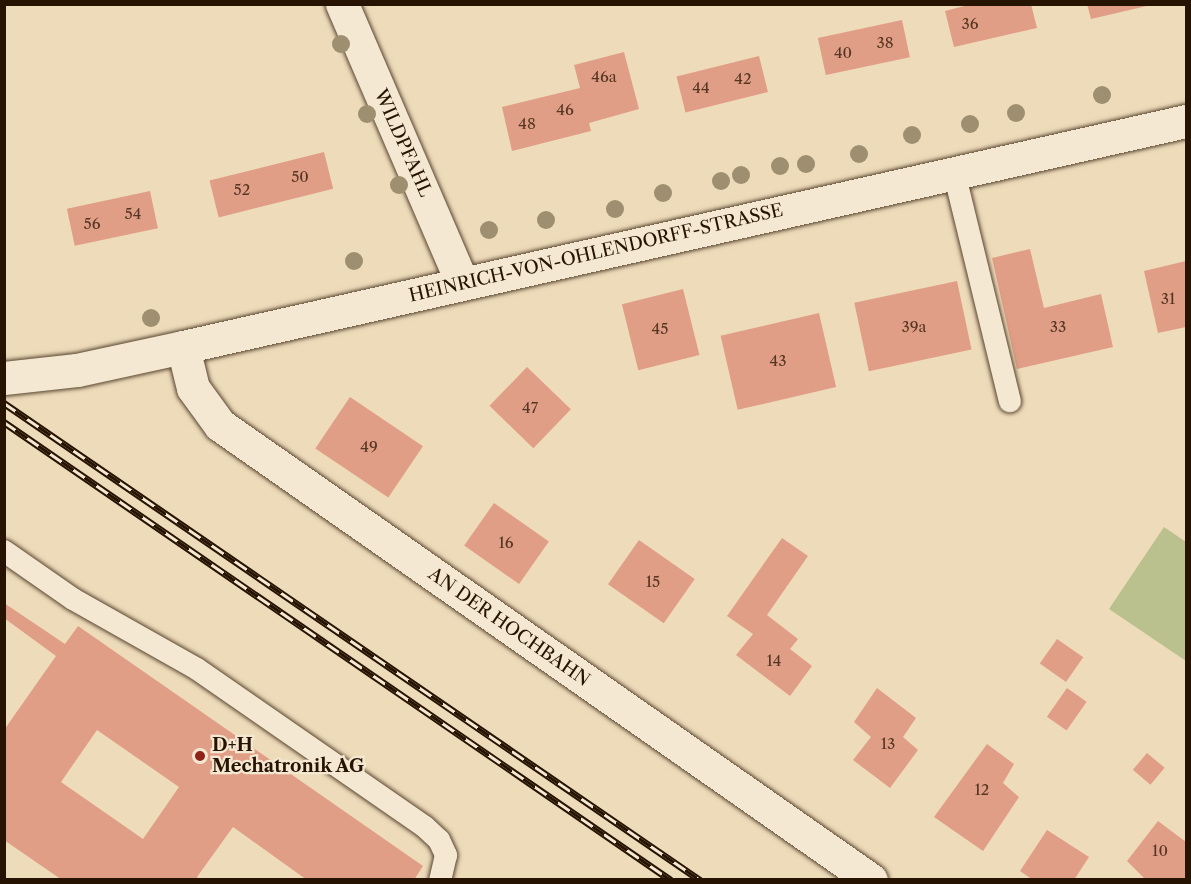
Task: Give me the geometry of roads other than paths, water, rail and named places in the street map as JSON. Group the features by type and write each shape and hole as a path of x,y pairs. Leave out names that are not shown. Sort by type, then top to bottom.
{"street":[{"name":"WILDPFAHL","path":"342,4 462,283"},
{"name":"HEINRICH-VON-OHLENDORFF-STRASSE","path":"4,378 77,370 183,347 1186,121"},
{"name":"AN DER HOCHBAHN","path":"183,347 193,388 219,425 871,879"}],"lane":[{"path":"954,172 1010,401"},
{"path":"4,551 73,599 197,669 425,827 439,840 446,855 440,879"}],"railway":[{"path":"4,403 700,880"},
{"path":"4,422 671,880"}],"place":[{"name":"D+H Mechatronik AG","path":"200,756"}]}
